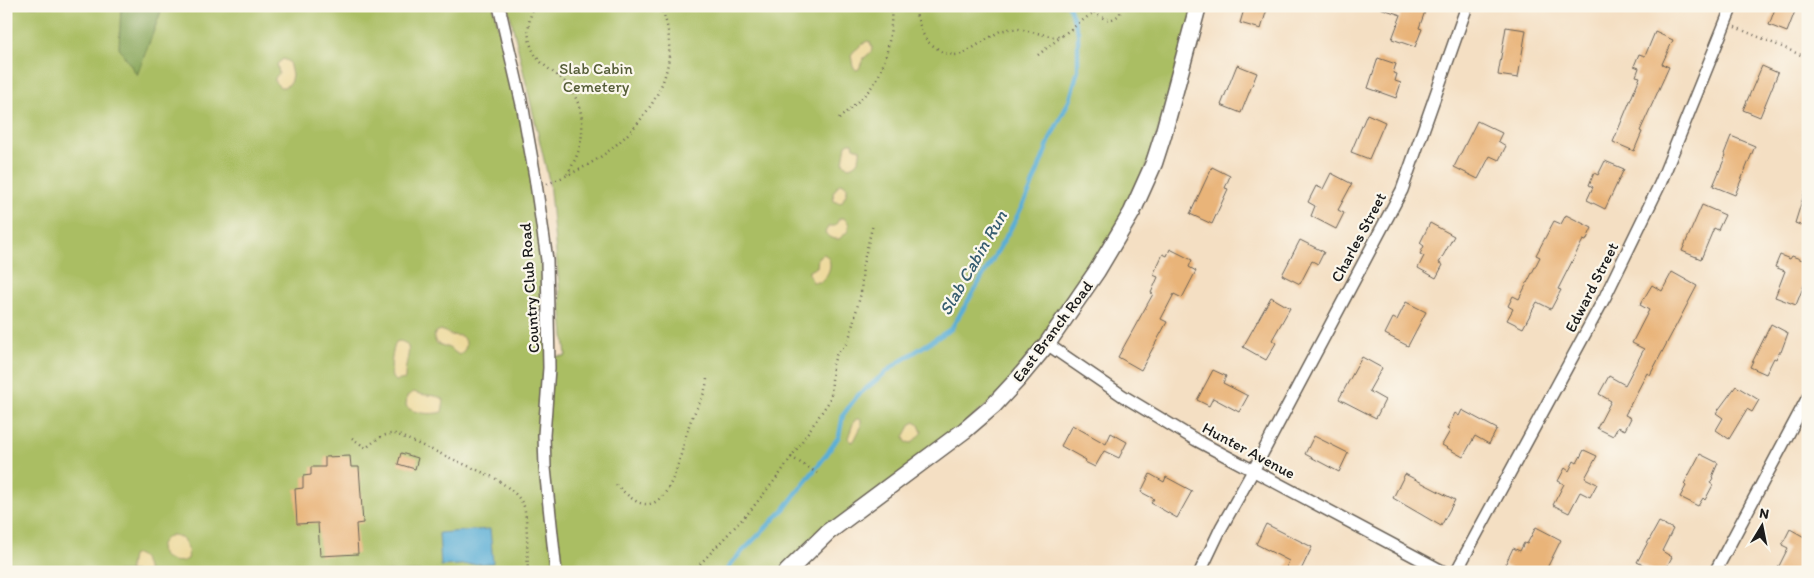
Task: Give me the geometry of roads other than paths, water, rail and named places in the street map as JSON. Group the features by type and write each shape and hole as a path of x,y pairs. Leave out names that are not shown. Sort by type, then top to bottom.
{"main road":[{"name":"East Branch Road","path":"787,572 828,532 993,406 1046,344 1098,270 1132,212 1154,163 1163,135 1198,6"}],"street":[{"name":"Country Club Road","path":"499,6 523,109 547,260 550,368 544,436 545,468 556,572"},
{"name":"Charles Street","path":"1200,572 1221,528 1402,190 1467,6"},
{"name":"Edward Street","path":"1456,572 1605,297 1656,192 1732,6"},
{"name":"Hunter Avenue","path":"1046,344 1123,396 1196,440 1444,572"},
{"path":"1714,572 1808,397"}],"water":[{"path":"490,529 493,563 441,566 439,533"}],"waterway":[{"name":"Slab Cabin Run","path":"725,572 735,559 784,509 827,454 839,436 843,415 857,396 896,364 951,329 1011,228 1029,193 1051,137 1070,99 1078,70 1078,32 1069,6"}],"park label":[{"name":"Slab Cabin Cemetery","path":"596,77"}]}
